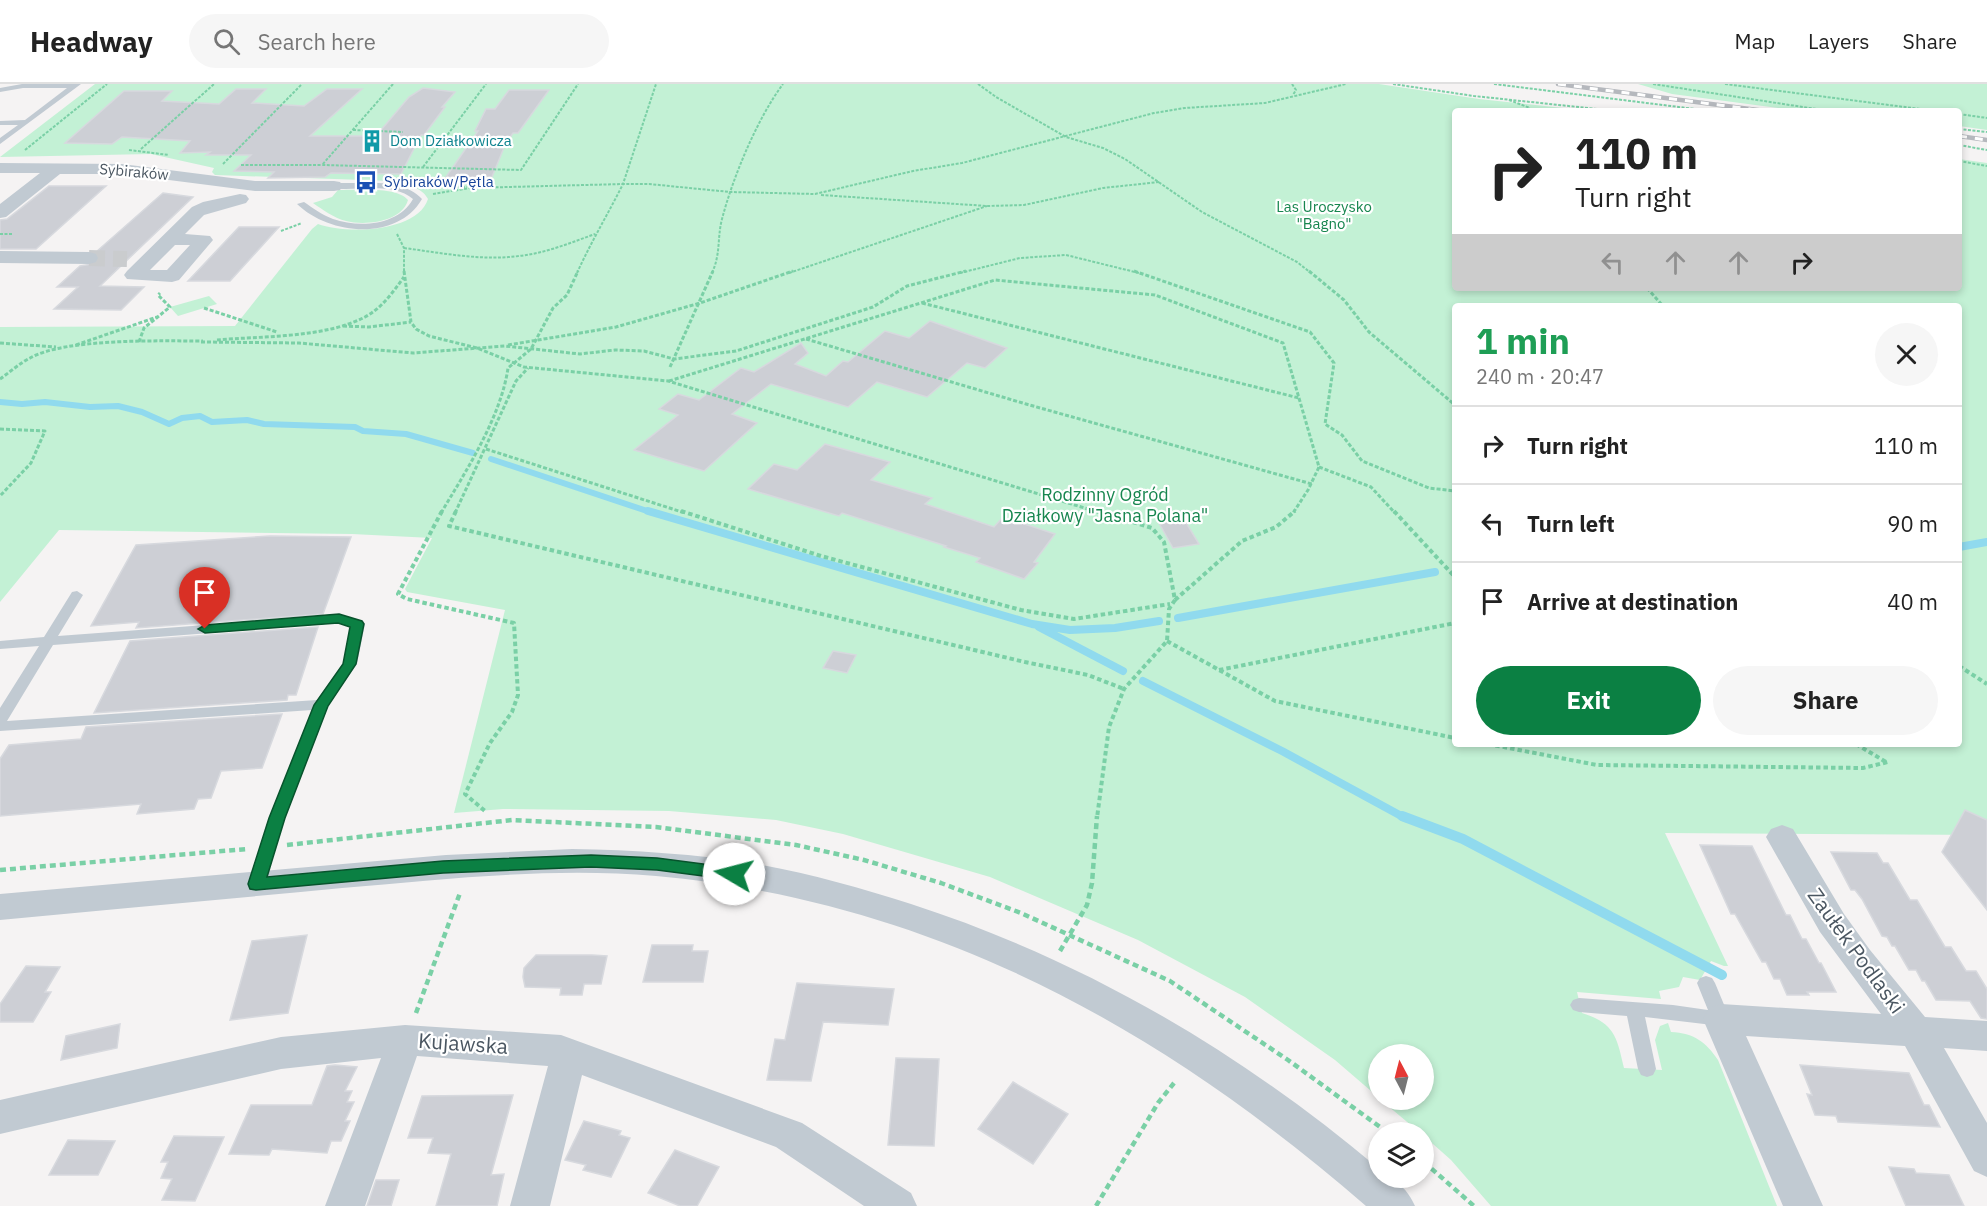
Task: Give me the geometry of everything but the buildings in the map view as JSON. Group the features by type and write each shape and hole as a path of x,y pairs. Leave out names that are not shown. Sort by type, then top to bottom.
{"street":[{"name":"Sybiraków","path":"0,168 122,169 261,186"},
{"path":"0,213 57,168"},
{"path":"21,184 42,179 47,182 48,186 26,204"},
{"path":"199,230 217,210 261,186 334,186"},
{"path":"261,186 301,204 325,196 334,186"},
{"path":"219,224 240,199"},
{"path":"171,239 204,240 172,276 134,275 198,211 240,199"},
{"path":"0,257 89,258"},
{"path":"127,259 150,260"},
{"name":"Zaułek Podlaski","path":"1782,837 1832,923 1857,960 1915,1031 1987,1159"},
{"path":"0,907 477,865 591,861 657,864 780,880 919,919 1047,970 1148,1025 1258,1093 1395,1206"},
{"path":"1738,1020 1803,1206"},
{"name":"Zaułek Podlaski","path":"1738,1020 1987,1036"},
{"path":"345,1206 405,1040"},
{"name":"Kujawska","path":"0,1117 281,1053 405,1040 561,1051 789,1135 897,1206"},
{"path":"530,1206 569,1054"}],"lane":[{"path":"0,90 23,86 76,85"},
{"path":"0,142 76,85"},
{"path":"0,123 27,122"},
{"path":"301,204 332,222 360,226 386,222 409,213 418,199 415,194 390,188 334,186"},
{"path":"0,720 77,595"},
{"path":"0,645 339,619 358,624 350,664 321,705 277,818 256,884"},
{"path":"0,726 321,705"},
{"path":"1706,983 1738,1020"},
{"path":"1579,1005 1738,1020"},
{"path":"1634,1009 1647,1069"}],"path":[{"path":"35,151 24,151 107,84"},
{"path":"140,150 214,84"},
{"path":"302,84 222,164 520,170 578,84"},
{"path":"322,165 393,84"},
{"path":"422,168 486,84"},
{"path":"485,811 465,794 490,743 512,712 518,695 514,623 407,599 398,594 433,526 478,450 506,382 508,369 531,349 553,308 567,295 595,234 609,213 623,184 656,84"},
{"path":"670,366 719,258 721,222 730,192 768,104 783,84"},
{"path":"978,84 996,97 1066,137 1103,148 1161,182 1202,212 1297,262 1344,300 1369,332 1452,402"},
{"path":"1292,84 1296,90 1293,96"},
{"path":"815,194 914,171 962,164 1154,113 1185,108 1264,103 1346,84"},
{"path":"1393,84 1589,108"},
{"path":"1494,84 1687,108"},
{"path":"1653,84 1809,108"},
{"path":"1725,84 1913,108"},
{"path":"1500,98 1530,108"},
{"path":"1962,114 1987,118"},
{"path":"1962,129 1987,132"},
{"path":"352,130 403,132"},
{"path":"1962,146 1987,150"},
{"path":"129,150 176,156"},
{"path":"1962,162 1987,166"},
{"path":"423,186 470,188 649,184 730,192 855,195 987,206 1024,205 1103,188 1161,182"},
{"path":"415,194 438,195 470,188"},
{"path":"0,343 63,347 140,342 299,343 413,353 505,346 616,327 700,303 987,206"},
{"path":"281,231 298,224"},
{"path":"396,232 404,248 404,277 411,322 416,329 429,336 477,348 522,366 668,381 1152,528 1164,542 1175,600"},
{"path":"0,234 13,234"},
{"path":"404,248 477,258 504,258 538,253 595,234"},
{"path":"505,346 580,354 615,350 644,351 674,359 736,351 873,307 907,286 1020,258 1066,255 1133,271 1310,332 1334,363 1325,424 1342,435 1362,461 1429,488 1452,491"},
{"path":"201,342 340,325 364,318 381,305 404,277"},
{"path":"486,449 821,556 1021,610 1074,619 1170,604 1204,571 1245,539 1281,524 1298,506 1312,484 1319,467 1283,343 1155,295 995,280 668,381"},
{"path":"1650,291 1660,303"},
{"path":"922,303 1299,398"},
{"path":"140,342 144,328 170,307"},
{"path":"204,308 280,333"},
{"path":"73,346 160,315"},
{"path":"340,325 369,327 411,322"},
{"path":"805,339 1312,484"},
{"path":"0,379 31,357 63,347"},
{"path":"528,367 516,381 449,526 1025,662 1074,670 1100,677 1124,689"},
{"path":"0,429 45,431 31,463 0,496"},
{"path":"1319,467 1371,487 1452,574"},
{"path":"1047,970 1087,905 1092,883 1096,823 1109,726 1124,689 1167,641 1170,604"},
{"path":"1219,670 1452,624"},
{"path":"1167,641 1275,702 1452,737"},
{"path":"1962,668 1987,684"},
{"path":"1504,747 1597,765 1863,768 1888,762 1861,747"},
{"path":"405,1040 460,893"},
{"path":"1096,1206 1158,1103 1174,1083"},
{"path":"1434,1171 1474,1206"}],"green space":[{"path":"95,84 1379,84 1479,99 1563,108 1452,108 1452,291 1962,291 1962,159 1987,163 1987,835 1665,833 1728,966 1711,961 1700,980 1683,977 1679,987 1659,991 1661,999 1577,992 1582,1013 1602,1022 1613,1033 1624,1068 1662,1070 1655,1040 1660,1026 1668,1023 1671,1032 1686,1034 1709,1048 1718,1060 1777,1206 1491,1206 1451,1160 1434,1145 1434,1122 1407,1122 1393,1110 1434,1110 1434,1044 1368,1044 1368,1088 1335,1060 1245,997 1138,940 990,877 843,834 776,820 669,811 503,809 454,813 505,610 407,592 405,589 432,538 352,534 59,530 0,602 0,327 235,326 318,224 345,229 379,228 410,219 421,210 428,199 421,191 407,185 391,184 393,181 215,175 212,172 214,168 151,154 0,157"},
{"path":"1638,84 1987,84 1987,130 1962,126 1962,108 1777,108 1672,94"},
{"path":"338,190 386,191 403,196 408,200 404,207 391,218 363,223 346,221 329,214 313,203 332,197"},
{"path":"209,296 217,304 178,316 170,307"}],"waterway":[{"path":"0,402 22,404 45,402 90,407 118,406 142,412 169,424 182,418 200,416 212,422 247,420 264,424 355,427 363,431 406,434 473,453"},
{"path":"491,459 653,513"},
{"path":"648,511 1032,624 1070,630 1115,628 1159,621"},
{"path":"1962,546 1987,542"},
{"path":"1178,618 1435,572"},
{"path":"1039,627 1123,671"},
{"path":"1143,681 1282,751 1405,818"},
{"path":"1402,816 1463,839 1722,975"}],"tunnel":[{"path":"89,258 127,259"}],"railway":[{"path":"1558,84 1742,108"},
{"path":"1962,136 1987,140"}],"place":[{"name":"Dom Działkowicza","path":"372,141"},
{"name":"Sybiraków/Pętla","path":"366,182"}],"route":[{"path":"205,629 339,619 358,624 350,664 321,705 277,818 256,884 443,867 591,861 657,864 734,874"}],"park label":[{"name":"Las Uroczysko \"Bagno\"","path":"1324,216"},
{"name":"Rodzinny Ogród Działkowy \"Jasna Polana\"","path":"1105,505"}]}
